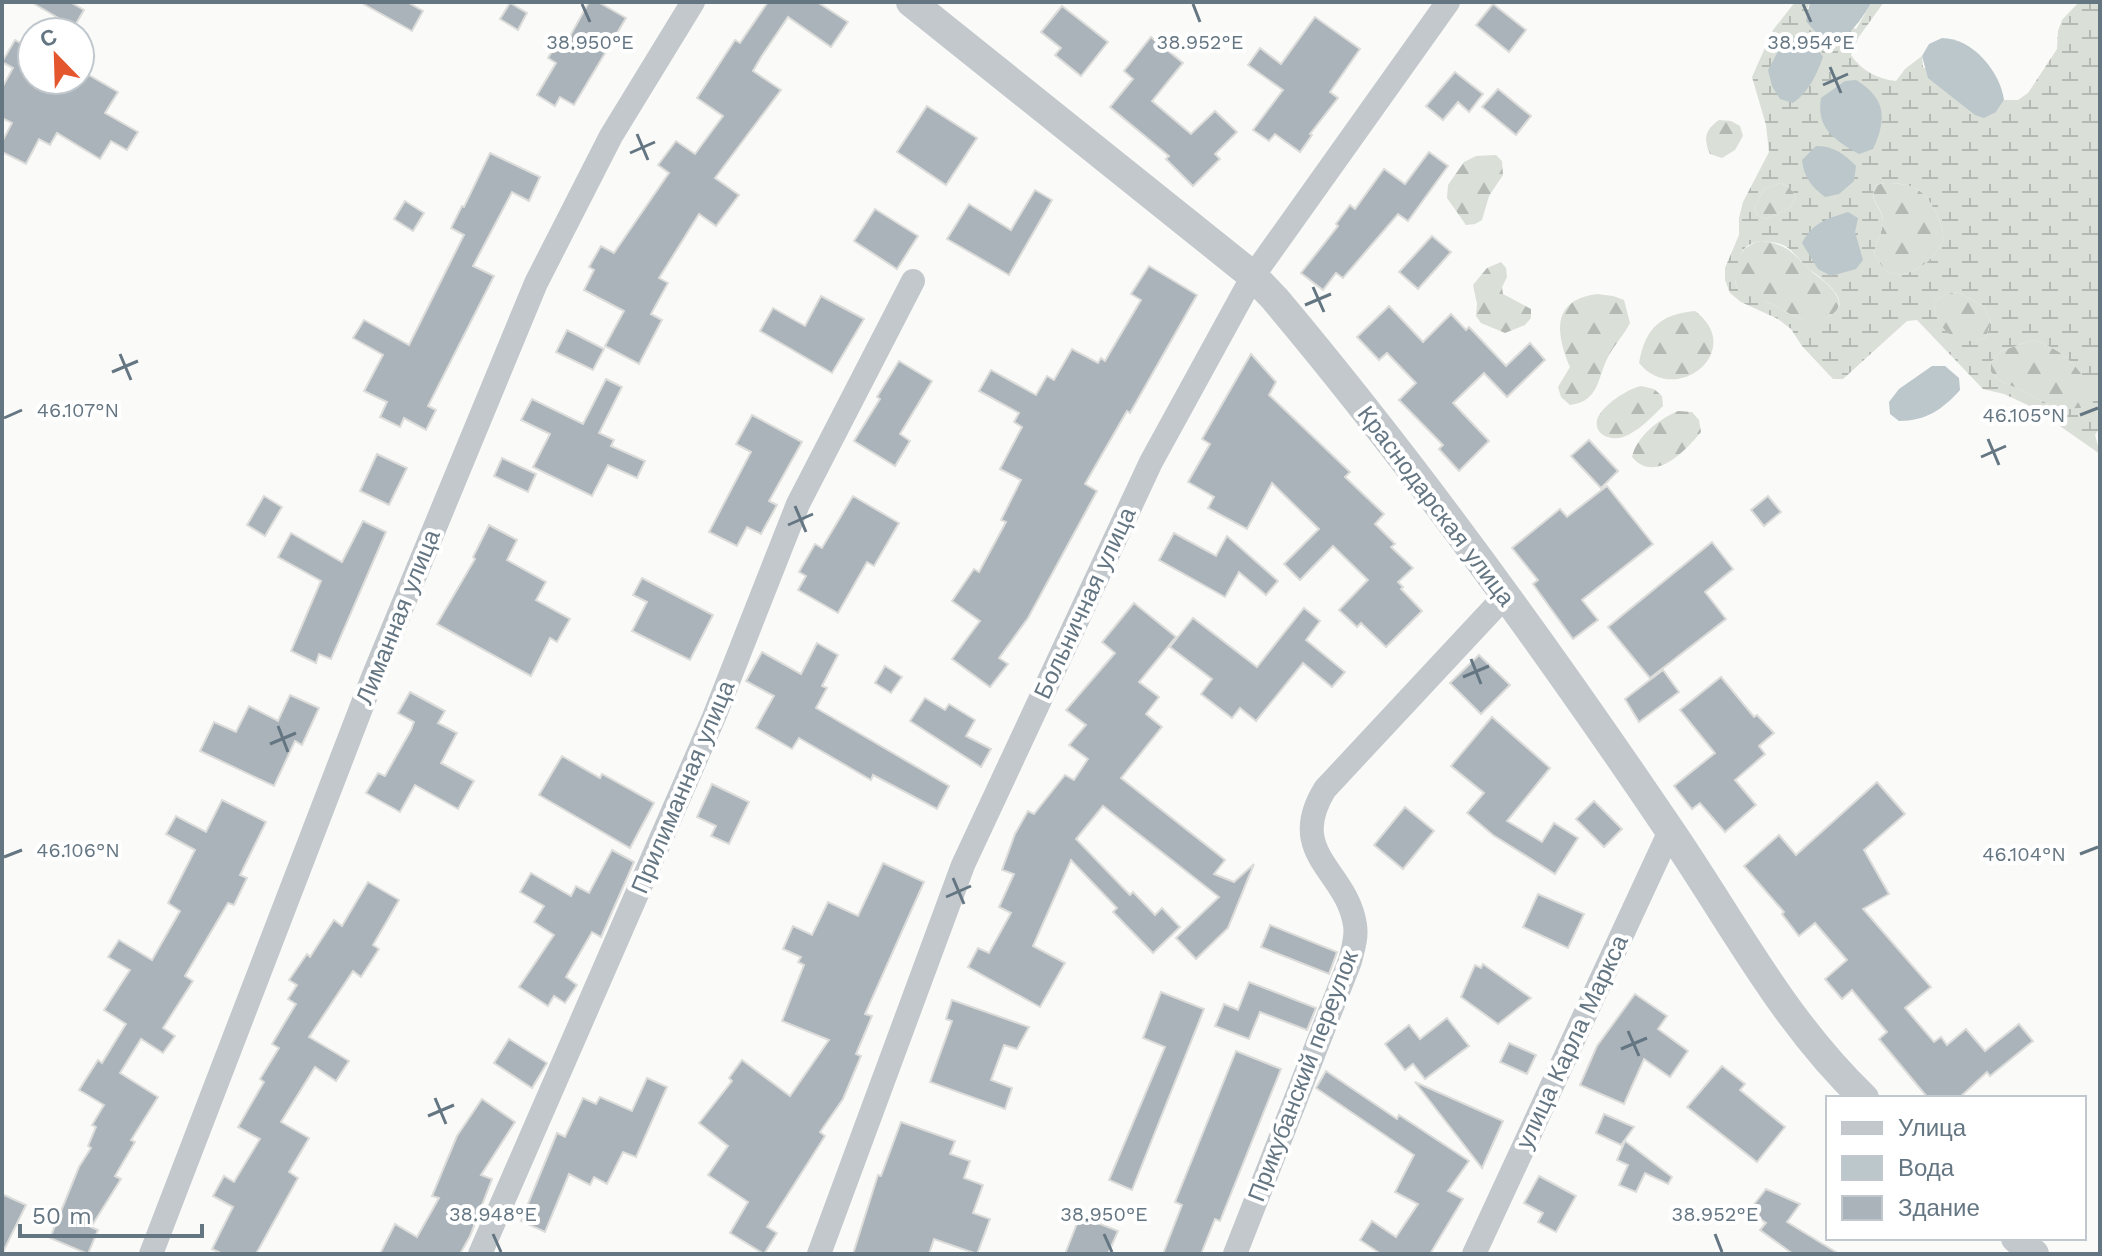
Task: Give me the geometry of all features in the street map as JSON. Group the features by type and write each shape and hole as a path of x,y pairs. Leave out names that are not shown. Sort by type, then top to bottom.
{"street":[{"name":"Лиманная улица","path":"151,1254 373,677 536,283 611,136 693,2"},
{"name":"Краснодарская улица","path":"911,2 1253,276 1294,321 1506,595 1670,831 1797,1025 1862,1096"},
{"name":"Больничная улица","path":"819,1254 963,865 1151,462 1253,276 1448,2"},
{"name":"Прилиманная улица","path":"480,1254 714,717 798,504 913,281"},
{"name":"Прикубанский переулок","path":"1235,1254 1350,961 1355,937 1351,909 1317,854 1313,841 1311,827 1319,799 1506,595"},
{"name":"улица Карла Маркса","path":"1474,1254 1670,831"},
{"path":"2018,1240 2034,1254"}],"green space":[{"path":"1795,2 1810,2 1807,9 1856,29 1872,2 1884,2 1858,38 1851,55 1860,66 1876,76 1896,81 1905,69 1922,56 1923,67 1996,112 2004,100 2018,100 2028,93 2057,49 2062,20 2079,2 2100,2 2100,427 2095,435 2100,454 2034,408 2004,394 1983,389 1917,320 1907,321 1843,379 1833,379 1802,346 1791,329 1730,293 1725,268 1739,235 1743,202 1769,152 1766,125 1752,77 1773,30","holes":["1781,183 1790,188 1796,197 1790,208 1766,219 1757,215 1755,207 1764,189","1894,183 1916,188 1931,203 1938,216 1943,231 1942,242 1931,258 1915,270 1897,274 1886,271 1874,253 1883,221 1873,195 1876,185","1761,241 1785,246 1834,291 1839,305 1836,311 1822,320 1808,321 1741,292 1735,281 1736,272 1739,259 1750,244","1958,292 1984,307 1991,321 1986,337 1967,341 1951,335 1939,321 1934,302 1946,294","2033,340 2043,344 2063,355 2080,372 2091,392 2093,403 2075,409 2048,404 1998,379 1991,372 1991,362 2001,351"]},
{"path":"1719,120 1740,126 1743,136 1735,150 1722,158 1710,154 1706,143 1708,131"},
{"path":"1496,155 1502,161 1503,175 1489,196 1482,220 1466,225 1447,198 1448,185 1464,162 1476,156"},
{"path":"1781,183 1790,188 1796,197 1790,208 1766,219 1757,215 1755,207 1764,189"},
{"path":"1885,183 1916,188 1931,203 1942,228 1942,242 1937,251 1924,265 1906,273 1886,271 1874,253 1883,221 1873,195 1876,185"},
{"path":"1761,241 1787,249 1828,285 1839,301 1835,312 1821,321 1811,322 1742,293 1735,280 1738,258 1750,245"},
{"path":"1501,262 1506,268 1507,277 1502,287 1503,294 1531,309 1531,318 1525,325 1505,333 1481,323 1476,316 1473,285 1487,268"},
{"path":"1958,292 1984,307 1991,321 1986,337 1967,341 1958,339 1938,322 1934,302 1946,294"},
{"path":"1597,294 1624,300 1630,323 1608,357 1592,394 1580,403 1570,405 1561,397 1558,387 1570,367 1562,342 1561,320 1571,303"},
{"path":"1695,311 1709,326 1713,342 1710,356 1700,368 1687,377 1671,379 1654,375 1639,363 1650,332 1656,325 1673,315"},
{"path":"2033,340 2054,349 2072,363 2087,382 2094,403 2075,409 2057,407 1998,379 1991,372 1991,362 2001,351"},
{"path":"1641,386 1654,389 1662,396 1663,406 1629,435 1604,436 1598,430 1599,415 1622,394"},
{"path":"1678,411 1692,412 1699,420 1701,432 1687,448 1660,466 1650,467 1632,457 1643,436"}],"water":[{"path":"1810,2 1872,2 1851,31 1835,39 1816,32 1806,21"},
{"path":"1796,35 1812,43 1823,57 1811,83 1793,103 1780,99 1772,86 1768,70 1782,44"},
{"path":"1942,38 1953,39 1974,50 1991,68 2004,100 1996,112 1984,118 1975,115 1928,78 1922,56 1929,44"},
{"path":"1856,80 1873,94 1882,119 1873,149 1859,154 1829,132 1820,108 1821,98 1845,81"},
{"path":"1816,146 1838,152 1856,166 1854,181 1839,194 1825,197 1807,177 1802,160"},
{"path":"1848,212 1858,218 1855,232 1863,260 1856,269 1831,276 1818,269 1802,243 1816,226"},
{"path":"1932,366 1945,366 1959,378 1960,390 1933,413 1918,419 1899,421 1890,414 1889,402 1899,389"}],"building":[{"path":"31,2 70,2 84,10 80,16 55,16"},
{"path":"360,2 407,2 423,11 412,31"},
{"path":"589,2 598,2 626,18 574,105 560,97 555,106 537,95 556,63 548,58 561,36 568,40"},
{"path":"768,2 817,2 848,22 831,47 788,17 761,57 753,71 781,90 715,178 739,195 716,226 699,214 659,278 668,283 651,314 662,320 639,364 605,346 624,311 584,290 594,270 589,267 601,246 614,253 669,173 658,165 676,141 695,154 723,116 697,98 735,40 740,43"},
{"path":"510,3 527,13 518,30 500,19"},
{"path":"1493,4 1526,30 1509,52 1476,25"},
{"path":"1062,6 1108,42 1081,76 1055,55 1061,48 1041,32"},
{"path":"1315,17 1360,49 1330,92 1338,98 1300,152 1275,134 1269,141 1253,130 1283,90 1248,65 1260,48 1281,64"},
{"path":"1151,37 1183,63 1152,101 1191,134 1215,111 1237,132 1215,154 1220,159 1193,186 1166,159 1169,156 1110,107 1133,79 1124,71"},
{"path":"15,40 16,96 96,96 96,79 118,92 105,113 138,132 127,150 111,141 100,159 57,133 50,145 39,139 26,164 2,152 2,142 12,123 2,118 2,88 13,68 2,62"},
{"path":"1455,72 1483,94 1469,112 1458,102 1443,120 1426,106"},
{"path":"1498,89 1531,116 1516,135 1482,107"},
{"path":"927,106 977,138 946,185 897,152"},
{"path":"1429,152 1448,166 1408,221 1398,214 1343,278 1336,273 1323,290 1301,273 1338,226 1336,224 1350,205 1355,209 1384,169 1405,184"},
{"path":"490,153 540,177 529,201 512,192 473,266 494,276 428,406 436,410 426,430 404,418 400,427 380,417 387,402 364,391 383,355 353,338 364,320 409,345 464,235 451,228"},
{"path":"1035,190 1052,200 1009,275 947,239 969,204 1011,230"},
{"path":"405,201 424,213 413,231 394,219"},
{"path":"875,209 918,236 897,269 854,241"},
{"path":"1432,236 1451,252 1418,289 1399,272"},
{"path":"1149,266 1197,295 1130,413 1127,411 1085,484 1097,491 1028,618 999,658 1008,664 990,687 952,659 980,621 952,601 974,569 979,572 1006,522 1001,520 1021,480 1000,469 1022,427 1014,422 1019,413 979,391 991,370 1036,395 1047,376 1054,380 1072,349 1098,363 1101,358 1105,361 1141,300 1131,294"},
{"path":"821,296 864,319 832,373 760,331 773,308 805,326"},
{"path":"1389,306 1423,342 1451,314 1466,330 1469,327 1506,366 1530,343 1545,360 1507,397 1484,373 1453,403 1489,441 1459,471 1439,449 1443,445 1399,400 1416,383 1387,353 1379,360 1357,337"},
{"path":"567,330 604,349 593,370 556,352"},
{"path":"1251,354 1276,382 1269,395 1350,472 1345,477 1384,514 1375,524 1395,544 1391,547 1413,568 1398,582 1422,611 1386,647 1361,623 1357,627 1339,610 1368,580 1333,546 1300,580 1284,564 1319,529 1272,483 1247,529 1208,508 1214,497 1188,482 1210,444 1202,439"},
{"path":"899,361 932,381 900,434 910,441 895,466 854,441"},
{"path":"606,379 622,387 599,433 614,440 611,446 645,461 637,478 608,465 592,496 533,467 550,434 521,420 532,399 583,424"},
{"path":"752,415 802,442 769,501 777,505 761,534 747,527 737,546 709,532 751,452 736,444"},
{"path":"1589,440 1618,471 1601,488 1571,456"},
{"path":"377,454 407,468 389,505 360,491"},
{"path":"502,458 536,474 528,492 494,476"},
{"path":"1607,486 1653,544 1582,600 1598,620 1573,639 1533,584 1538,580 1512,548 1560,509 1567,517"},
{"path":"264,496 282,507 265,536 247,525"},
{"path":"853,496 899,523 874,566 867,562 838,613 798,590 806,576 799,572 815,544 822,548"},
{"path":"1768,496 1781,512 1764,526 1751,510"},
{"path":"363,521 386,532 331,659 319,654 316,663 291,651 321,581 278,557 291,533 342,562"},
{"path":"489,525 517,540 507,560 546,582 536,600 570,619 557,642 550,638 531,676 437,624 475,559 473,557"},
{"path":"1174,533 1216,556 1227,536 1278,581 1266,595 1239,572 1225,597 1159,560"},
{"path":"1712,542 1733,569 1705,592 1726,619 1650,678 1608,627"},
{"path":"642,578 713,615 690,660 632,631 647,602 633,595"},
{"path":"1134,603 1176,637 1139,682 1159,697 1146,714 1162,727 1121,778 1225,860 1214,874 1234,882 1254,864 1228,928 1196,959 1176,938 1219,897 1103,806 1076,839 1130,895 1133,892 1155,915 1162,908 1180,927 1153,953 1113,912 1117,908 1071,860 1033,946 1065,963 1040,1007 968,967 978,948 989,953 1011,913 999,907 1014,874 1002,870 1015,834 1028,811 1034,814 1065,775 1074,780 1088,759 1069,745 1086,725 1066,710 1115,653 1102,642"},
{"path":"1304,608 1320,621 1306,640 1345,672 1332,687 1303,663 1256,721 1240,708 1232,718 1201,694 1212,679 1170,647 1193,618 1257,667"},
{"path":"817,643 838,655 822,686 827,688 816,708 949,786 937,809 873,775 871,780 799,738 792,749 756,728 774,696 746,681 762,652 801,674"},
{"path":"1479,655 1510,685 1481,714 1450,683"},
{"path":"885,666 902,677 891,693 875,683"},
{"path":"1663,670 1679,692 1639,722 1625,699"},
{"path":"1721,677 1754,717 1757,715 1774,733 1759,746 1765,754 1735,780 1756,805 1725,832 1700,803 1692,809 1674,786 1715,753 1680,710"},
{"path":"410,692 445,711 438,723 457,733 441,763 474,781 458,809 415,785 400,812 366,793 378,773 385,776 411,730 414,722 398,713"},
{"path":"290,695 319,708 302,745 295,741 274,786 200,751 214,722 236,732 249,706 278,721"},
{"path":"925,698 945,710 949,704 975,720 966,736 991,749 981,767 910,721"},
{"path":"1492,717 1550,768 1507,821 1542,842 1554,823 1578,838 1555,874 1493,835 1467,813 1484,793 1451,766"},
{"path":"562,756 654,803 630,848 539,795"},
{"path":"1877,782 1905,814 1864,850 1889,894 1863,909 1931,987 1905,1008 1934,1042 1941,1037 1947,1045 1966,1029 1985,1051 2019,1024 2033,1041 1990,1076 1987,1072 1961,1096 1926,1096 1879,1039 1887,1032 1852,990 1842,999 1825,979 1847,960 1815,923 1799,936 1782,914 1784,912 1744,866 1779,835 1796,855"},
{"path":"712,784 749,802 729,844 711,836 716,826 697,817"},
{"path":"222,800 266,822 240,875 247,878 234,905 228,903 185,976 193,981 163,1028 175,1036 163,1053 141,1039 120,1073 158,1097 131,1140 135,1142 115,1176 121,1179 91,1227 98,1230 88,1254 50,1238 79,1167 91,1148 88,1146 96,1127 92,1125 104,1105 79,1090 98,1060 102,1063 126,1024 104,1010 130,970 108,957 119,940 152,960 180,911 168,903 195,850 166,834 176,816 206,832"},
{"path":"1594,801 1622,829 1604,847 1576,819"},
{"path":"1405,807 1434,831 1403,869 1374,845"},
{"path":"612,850 634,862 601,937 592,932 566,977 577,985 565,1003 554,996 548,1006 519,987 554,935 534,922 544,906 520,892 531,873 571,896 576,886 589,893"},
{"path":"883,863 924,882 865,1014 872,1016 856,1054 861,1056 843,1099 820,1132 825,1136 767,1227 777,1233 764,1254 730,1233 748,1202 708,1175 728,1146 699,1123 732,1081 729,1078 742,1060 790,1096 829,1040 782,1021 804,965 798,962 801,957 783,949 793,926 812,935 828,902 858,916"},
{"path":"368,882 399,900 373,945 379,949 361,977 353,971 309,1037 349,1061 336,1081 315,1067 281,1122 309,1138 289,1172 298,1178 256,1254 223,1254 212,1249 233,1207 213,1196 224,1176 234,1182 260,1139 238,1127 264,1082 260,1079 279,1048 272,1044 296,1004 288,999 297,985 289,980 307,954 310,957 334,920 342,926"},
{"path":"1538,894 1584,914 1568,948 1523,927"},
{"path":"1270,925 1337,952 1329,974 1261,947"},
{"path":"1483,964 1531,998 1498,1024 1461,997 1475,965 1481,968"},
{"path":"1249,982 1316,1008 1307,1030 1260,1012 1249,1039 1215,1026 1224,1004 1238,1010"},
{"path":"1161,992 1204,1009 1132,1190 1109,1180 1165,1047 1143,1038"},
{"path":"1635,994 1667,1016 1658,1029 1688,1051 1670,1077 1644,1059 1624,1104 1580,1085 1597,1046"},
{"path":"952,1000 1029,1027 1017,1049 1004,1045 991,1080 1012,1088 1005,1109 930,1082 952,1021 946,1019"},
{"path":"1447,1018 1469,1046 1425,1079 1413,1064 1405,1070 1385,1044 1409,1025 1420,1039"},
{"path":"509,1039 547,1063 532,1088 494,1063"},
{"path":"1509,1043 1536,1055 1527,1074 1500,1062"},
{"path":"1236,1051 1281,1069 1220,1221 1215,1219 1201,1254 1163,1254 1182,1205 1175,1202"},
{"path":"1722,1066 1745,1084 1740,1090 1785,1127 1757,1162 1687,1107"},
{"path":"1326,1071 1397,1119 1399,1115 1469,1161 1448,1191 1463,1199 1430,1254 1381,1254 1360,1240 1372,1221 1396,1237 1418,1204 1395,1192 1414,1155 1316,1088"},
{"path":"647,1078 667,1087 636,1157 623,1152 607,1184 594,1177 590,1185 569,1174 545,1232 521,1221 557,1133 565,1137 583,1098 596,1104 600,1097 632,1111"},
{"path":"1415,1082 1503,1121 1482,1168"},
{"path":"482,1099 515,1122 481,1175 492,1179 460,1254 380,1254 395,1224 417,1237 439,1198 432,1196 457,1136"},
{"path":"1604,1114 1634,1127 1621,1145 1596,1133"},
{"path":"901,1122 955,1141 950,1154 970,1161 964,1178 983,1185 973,1213 990,1219 977,1254 934,1239 929,1254 853,1254 878,1175 881,1176"},
{"path":"1625,1141 1672,1177 1668,1184 1645,1173 1636,1192 1619,1185 1628,1165 1617,1160"},
{"path":"1539,1176 1576,1196 1556,1232 1538,1222 1543,1213 1524,1203"},
{"path":"1766,1189 1800,1204 1787,1222 1839,1254 1793,1254 1760,1230 1766,1223 1749,1211"},
{"path":"2,1194 26,1205 2,1254"},
{"path":"1080,1216 1118,1231 1108,1254 1065,1254"}]}
